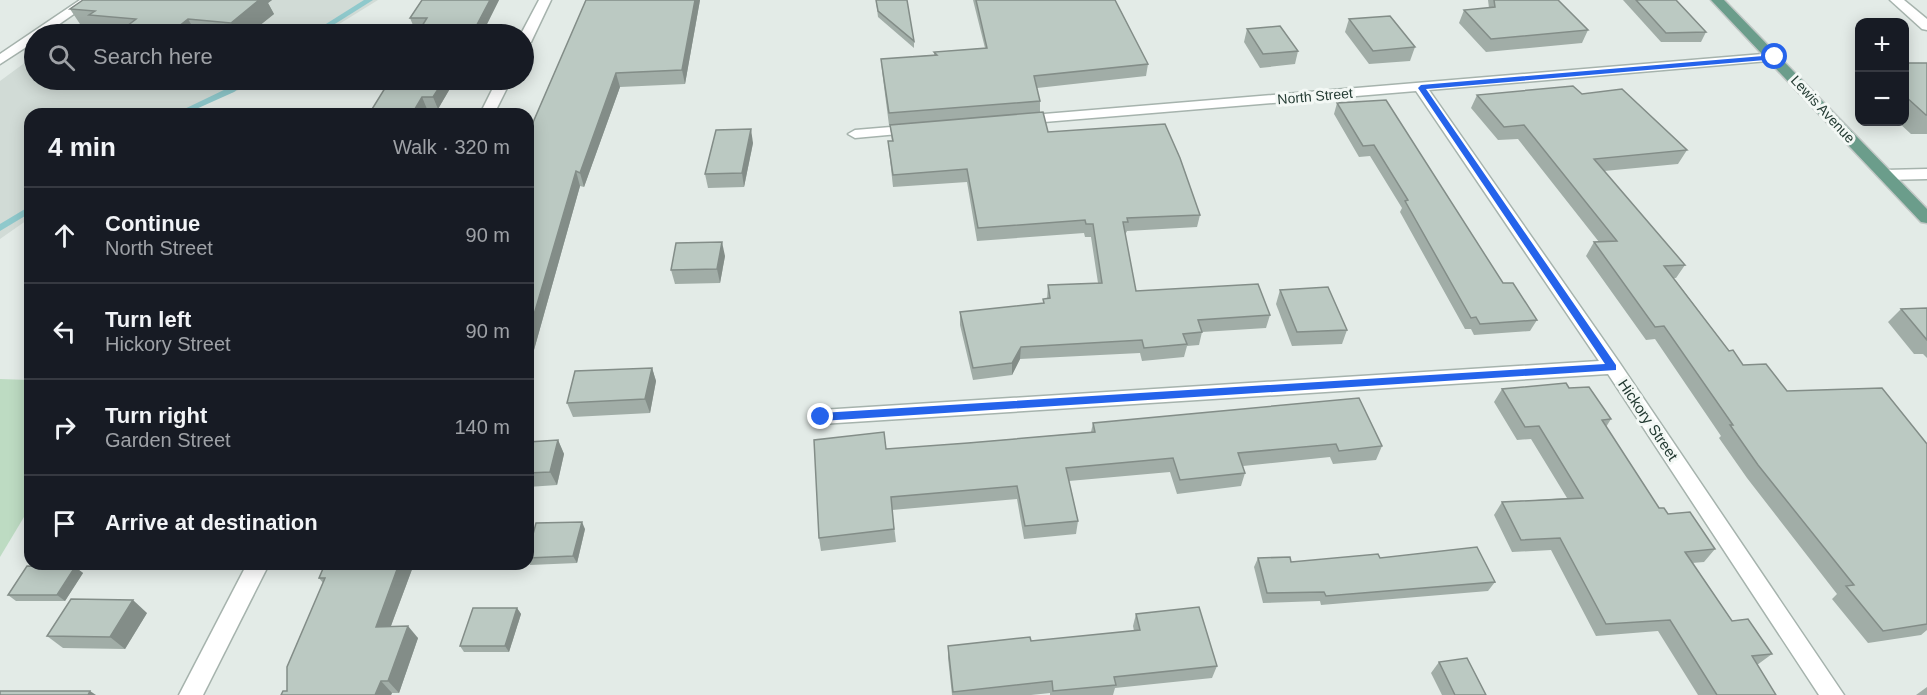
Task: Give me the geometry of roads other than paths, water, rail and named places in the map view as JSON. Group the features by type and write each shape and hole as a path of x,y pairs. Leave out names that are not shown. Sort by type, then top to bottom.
{"main road":[{"name":"Lewis Avenue","path":"1717,0 1775,57 1927,218"}],"street":[{"path":"52,24 88,0"},
{"path":"533,24 545,0"},
{"path":"1896,0 1927,26"},
{"path":"0,60 24,43"},
{"name":"North Street","path":"1009,121 1775,57"},
{"name":"Hickory Street","path":"1421,88 1613,367 1832,695"},
{"path":"490,108 499,90"},
{"path":"855,134 926,128"},
{"path":"1885,175 1927,174"},
{"path":"821,417 1613,367"},
{"path":"191,695 255,570"}],"waterway":[{"path":"330,24 369,0"},
{"path":"191,108 231,90"},
{"path":"0,228 24,213"}]}
